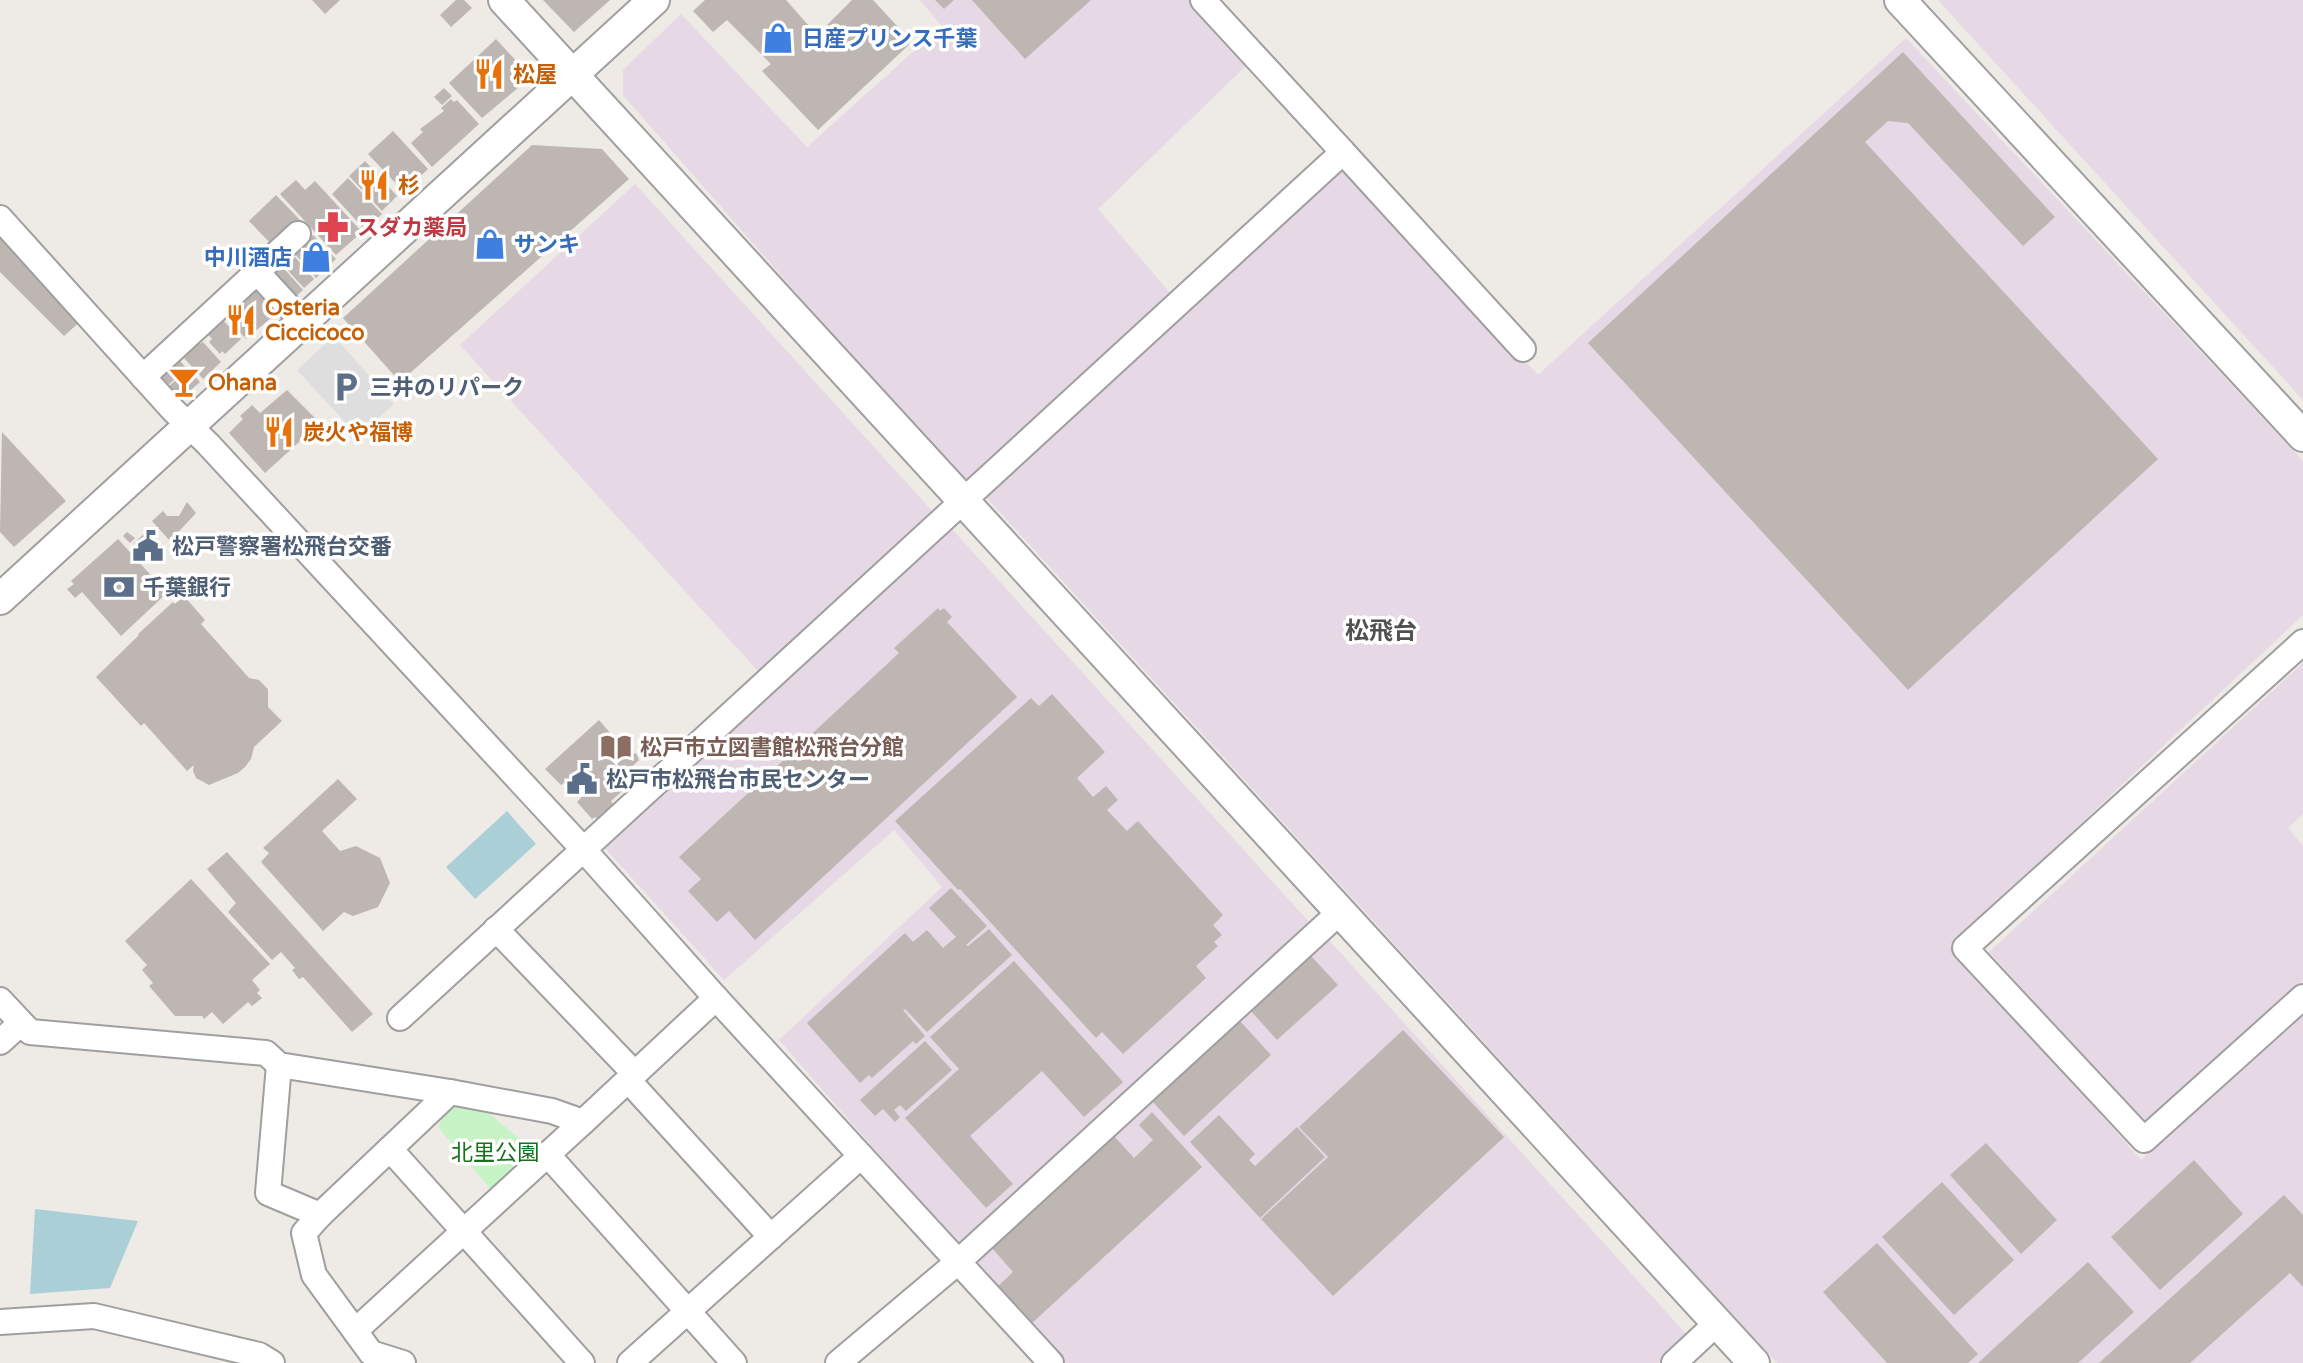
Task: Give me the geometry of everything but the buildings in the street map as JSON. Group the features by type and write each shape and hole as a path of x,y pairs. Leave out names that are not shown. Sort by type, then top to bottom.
{"street":[{"path":"504,0 1754,1363"},
{"path":"0,599 654,0"},
{"path":"1203,0 1523,349"},
{"path":"1900,0 2303,436"},
{"path":"400,1018 1343,152"},
{"path":"0,218 143,377 583,849 1051,1363"},
{"path":"143,377 298,234"},
{"path":"257,272 302,321"},
{"path":"2303,642 1965,948 2144,1140 2303,997"},
{"path":"838,1363 959,1261 1341,911"},
{"path":"496,929 771,1237"},
{"path":"355,1331 716,998"},
{"path":"0,1000 30,1032 266,1053 279,1065 552,1111 583,1122"},
{"path":"0,1042 20,1024"},
{"path":"279,1065 268,1193 320,1215"},
{"path":"403,1363 371,1353 314,1275 304,1233 450,1092"},
{"path":"390,1149 582,1363"},
{"path":"547,1154 734,1363"},
{"path":"630,1363 861,1156"},
{"path":"0,1322 94,1316 259,1355 272,1363"},
{"path":"1674,1363 1717,1323"}],"shaded area":[{"path":"920,0 1191,0 1249,63 1098,209 1171,294 964,484 623,95 623,70 681,14 807,147 942,26"},
{"path":"1938,0 2303,0 2303,400"},
{"path":"1906,38 2303,461 2303,615 1950,946 2141,1160 2303,1013 2303,1363 1777,1363 985,496 1340,165 1538,375"},
{"path":"635,184 934,513 758,671 460,345"},
{"name":"三井のリパーク","path":"334,336 394,404 358,436 297,370"},
{"path":"951,528 1311,924 958,1245 779,1040 942,887 894,830 724,980 604,847"},
{"path":"2303,663 2303,814 2288,828 2303,846 2303,980 2148,1126 1989,952"},
{"path":"1327,938 1688,1336 1658,1363 1065,1363 973,1262"}],"green space":[{"name":"北里公園","path":"477,1103 535,1152 492,1191 438,1127 441,1121 437,1115 449,1104"}],"water":[{"path":"507,811 536,844 475,899 446,867"},
{"path":"35,1209 138,1221 110,1288 30,1294"}],"place":[{"name":"日産プリンス千葉","path":"778,38"},
{"name":"松屋","path":"489,74"},
{"name":"杉","path":"374,185"},
{"name":"スダカ薬局","path":"333,227"},
{"name":"サンキ","path":"490,244"},
{"name":"中川酒店","path":"316,257"},
{"name":"Osteria Ciccicoco","path":"241,320"},
{"name":"Ohana","path":"184,382"},
{"name":"三井のリパーク","path":"346,387"},
{"name":"炭火や福博","path":"279,432"},
{"name":"松戸警察署松飛台交番","path":"148,546"},
{"name":"千葉銀行","path":"119,587"},
{"name":"松戸市立図書館松飛台分館","path":"616,747"},
{"name":"松戸市松飛台市民センター","path":"582,779"}],"district":[{"name":"松飛台","path":"1381,631"}]}
